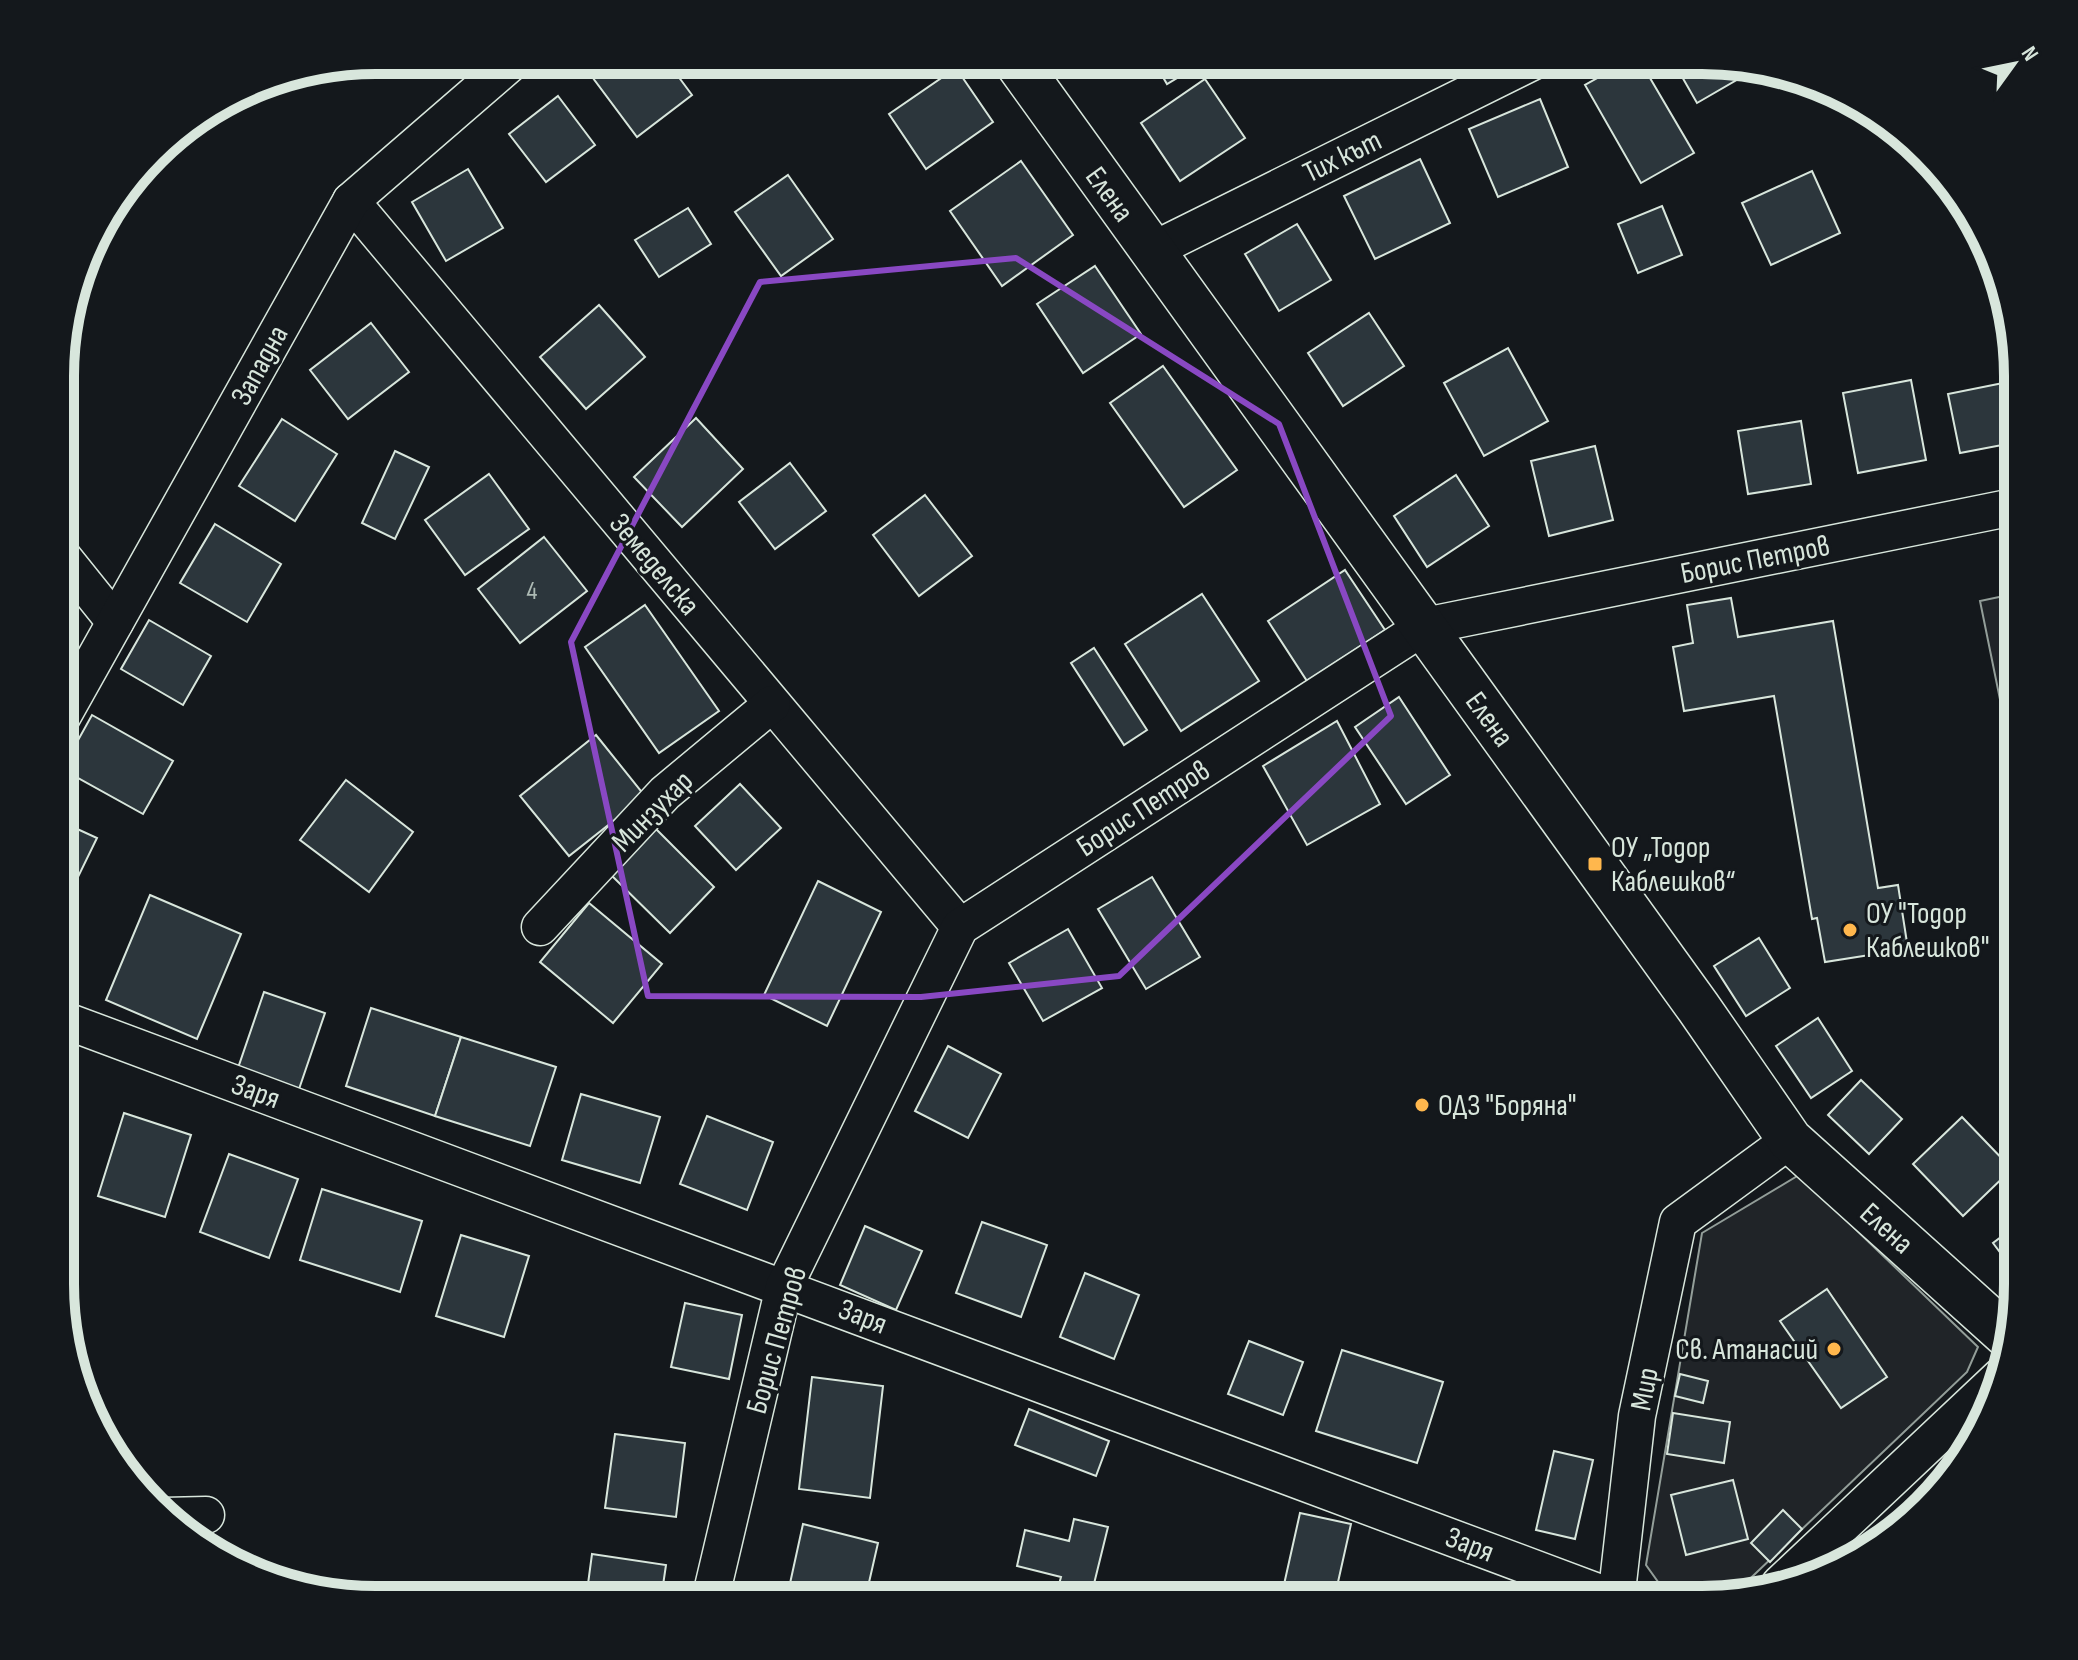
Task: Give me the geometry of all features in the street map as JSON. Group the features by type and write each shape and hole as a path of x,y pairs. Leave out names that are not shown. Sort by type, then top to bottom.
{"street":[{"name":"Западна","path":"74,695 351,201 498,74"},
{"name":"Елена","path":"1025,74 1425,626 1790,1140 2000,1329"},
{"name":"Тих кът","path":"1151,251 1508,74"},
{"name":"Земеделска","path":"351,201 960,927"},
{"name":"Борис Петров","path":"713,1586 784,1287 960,927 1425,626 2004,509"},
{"path":"74,571 115,622"},
{"name":"Минзухар","path":"540,927 665,793 772,704"},
{"name":"Заря","path":"74,1024 1580,1586"},
{"name":"Мир","path":"1619,1586 1637,1416 1678,1222 1790,1140"},
{"path":"1793,1572 1984,1392"},
{"path":"182,1516 206,1515"}],"highlighted area":[{"path":"1016,258 1279,424 1391,716 1119,976 921,997 648,996 571,642 760,282"}],"shaded area":[{"path":"2004,596 2004,719 1980,601"},
{"path":"1799,1175 1978,1347 1967,1372 1746,1582 1661,1586 1646,1565 1702,1233"}],"building":[{"path":"590,74 676,74 692,95 637,137"},
{"path":"947,74 960,74 993,122 926,169 889,114"},
{"path":"1161,74 1184,74 1167,84"},
{"path":"1605,74 1648,74 1694,153 1641,183 1585,85"},
{"path":"1680,74 1742,77 1697,103"},
{"path":"1205,79 1245,138 1180,181 1141,123"},
{"path":"558,96 595,145 546,182 509,134"},
{"path":"1540,99 1568,167 1498,197 1469,129"},
{"path":"1420,159 1450,223 1375,259 1344,196"},
{"path":"1021,161 1073,235 1002,286 950,211"},
{"path":"468,169 503,228 446,261 412,202"},
{"path":"1812,171 1840,233 1771,265 1742,203"},
{"path":"788,175 833,239 781,276 735,212"},
{"path":"1662,206 1682,255 1638,273 1618,224"},
{"path":"688,208 711,244 659,277 635,240"},
{"path":"1297,224 1331,280 1279,311 1245,254"},
{"path":"1095,266 1141,334 1083,373 1037,304"},
{"path":"599,305 645,357 586,409 540,357"},
{"path":"1369,313 1404,366 1343,406 1308,353"},
{"path":"371,323 409,372 348,419 310,370"},
{"path":"1508,348 1548,421 1484,456 1444,383"},
{"path":"1163,366 1237,470 1184,507 1110,403"},
{"path":"1911,380 1926,460 1858,473 1843,393"},
{"path":"2004,383 2004,445 1960,453 1948,394"},
{"path":"696,418 743,469 682,527 634,477"},
{"path":"282,419 337,454 295,521 239,486"},
{"path":"1801,421 1811,484 1748,494 1738,431"},
{"path":"1595,446 1613,520 1549,536 1531,461"},
{"path":"395,451 429,467 395,539 362,523"},
{"path":"790,463 826,511 775,549 739,502"},
{"path":"489,474 529,529 465,575 425,520"},
{"path":"1456,475 1489,526 1427,567 1394,516"},
{"path":"925,495 972,556 919,596 873,535"},
{"path":"215,524 281,564 247,622 180,583"},
{"path":"544,537 587,591 520,643 478,589"},
{"path":"1345,570 1385,630 1307,681 1268,621"},
{"path":"1202,594 1259,681 1181,731 1125,644"},
{"path":"1731,598 1738,637 1833,621 1878,888 1898,885 1908,949 1825,962 1817,918 1812,919 1774,696 1684,711 1673,647 1693,643 1687,605"},
{"path":"645,605 719,711 659,753 585,647"},
{"path":"149,620 211,656 183,705 121,669"},
{"path":"1094,648 1147,730 1124,745 1071,663"},
{"path":"1399,697 1450,775 1406,804 1355,727"},
{"path":"92,715 173,761 143,814 74,776 74,747"},
{"path":"1337,721 1380,804 1307,845 1263,766"},
{"path":"596,735 645,796 569,856 520,796"},
{"path":"346,780 413,832 369,892 300,840"},
{"path":"740,784 781,828 736,870 695,826"},
{"path":"653,826 714,887 670,933 608,872"},
{"path":"74,827 97,838 78,877 74,875"},
{"path":"1152,877 1200,957 1146,989 1098,909"},
{"path":"818,881 881,912 827,1026 764,995"},
{"path":"150,895 241,934 197,1039 106,1000"},
{"path":"589,903 662,964 613,1023 540,962"},
{"path":"1068,929 1102,988 1043,1021 1009,963"},
{"path":"1759,938 1790,988 1746,1016 1714,966"},
{"path":"264,992 325,1013 298,1092 237,1071"},
{"path":"371,1008 461,1037 435,1116 346,1086"},
{"path":"1818,1018 1852,1071 1811,1098 1776,1046"},
{"path":"461,1037 556,1067 530,1146 435,1116"},
{"path":"948,1046 1001,1074 968,1138 915,1111"},
{"path":"1861,1080 1902,1119 1869,1154 1828,1115"},
{"path":"581,1094 660,1117 640,1183 562,1160"},
{"path":"124,1113 191,1135 165,1217 98,1196"},
{"path":"707,1116 773,1142 747,1210 680,1184"},
{"path":"1962,1117 2004,1161 2004,1177 1963,1216 1913,1164"},
{"path":"229,1154 298,1179 269,1258 200,1232"},
{"path":"322,1189 422,1221 400,1292 300,1260"},
{"path":"982,1222 1047,1245 1021,1317 956,1293"},
{"path":"865,1226 922,1251 896,1310 840,1285"},
{"path":"461,1235 529,1256 504,1337 436,1316"},
{"path":"2004,1235 2004,1258 1993,1243"},
{"path":"1085,1273 1139,1295 1114,1359 1060,1337"},
{"name":"Св. Атанасий","path":"1827,1289 1887,1377 1841,1408 1780,1321"},
{"path":"685,1303 742,1315 729,1379 671,1367"},
{"path":"1249,1341 1303,1362 1283,1415 1228,1394"},
{"path":"1342,1350 1443,1382 1417,1463 1316,1431"},
{"path":"1680,1374 1708,1381 1703,1403 1675,1396"},
{"path":"812,1377 883,1386 870,1498 799,1489"},
{"path":"1029,1409 1109,1441 1096,1476 1015,1445"},
{"path":"1673,1413 1730,1422 1724,1463 1667,1454"},
{"path":"615,1434 685,1443 676,1517 605,1508"},
{"path":"1554,1451 1593,1460 1575,1539 1536,1530"},
{"path":"1733,1480 1748,1539 1686,1555 1671,1495"},
{"path":"1783,1510 1802,1529 1770,1562 1751,1543"},
{"path":"1300,1513 1351,1524 1337,1586 1284,1586"},
{"path":"1074,1519 1108,1527 1093,1586 1059,1586 1061,1577 1017,1566 1025,1530 1069,1541"},
{"path":"803,1524 878,1543 868,1586 789,1586"},
{"path":"592,1554 666,1565 663,1586 588,1586"}],"place":[{"name":"ОУ „Тодор Каблешков“","path":"1595,864"},
{"name":"ОУ \"Тодор Каблешков\"","path":"1850,930"},
{"name":"ОДЗ \"Боряна\"","path":"1422,1105"},
{"name":"Св. Атанасий","path":"1834,1349"}]}
